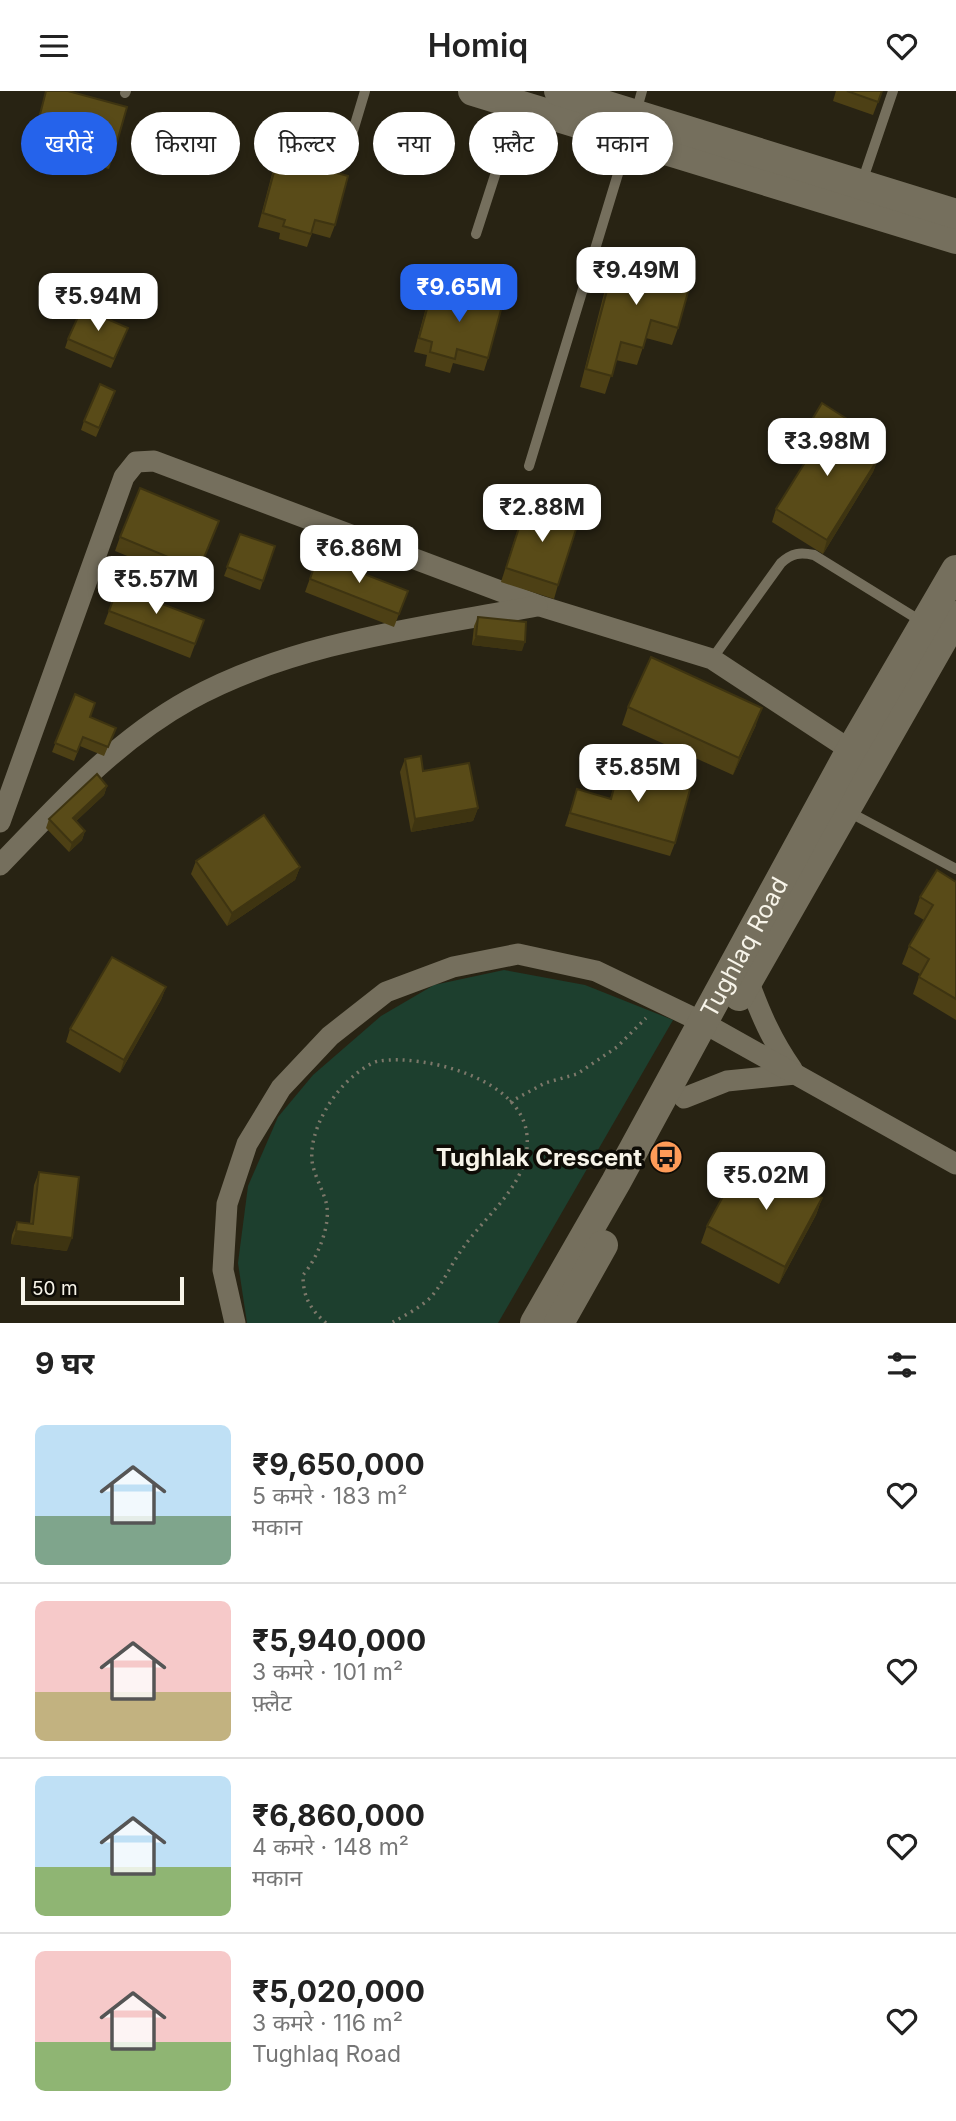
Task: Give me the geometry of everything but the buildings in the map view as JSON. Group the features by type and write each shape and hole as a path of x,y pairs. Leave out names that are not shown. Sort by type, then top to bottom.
{"main road":[{"path":"473,91 518,105 600,112"},
{"path":"559,91 600,97 629,112"},
{"path":"673,127 956,215"},
{"path":"673,130 956,239"},
{"name":"Tughlaq Road","path":"535,1323 710,1027 861,757 941,626 956,570"},
{"name":"Tughlaq Road","path":"559,1323 684,1098 710,1027 748,981 845,810 861,757"}],"street":[{"path":"0,822 124,477 136,462 154,461 540,606 712,659 861,757"},
{"path":"0,865 77,785 130,741 199,695 256,669 338,644 540,606"},
{"path":"234,1323 223,1270 227,1204 247,1143 281,1088 330,1036 386,992 453,967 517,954 596,971 710,1027 956,1164"},
{"path":"748,981 776,1047 795,1074"},
{"path":"684,1098 727,1081 795,1074"}],"lane":[{"path":"359,112 365,91"},
{"path":"861,185 892,91"},
{"path":"476,234 518,105"},
{"path":"529,466 617,175"},
{"path":"712,659 782,563 790,555 800,552 814,555 941,626"},
{"path":"845,810 956,869"}],"path":[{"path":"510,1102 545,1083 577,1074 617,1047 661,1003"},
{"path":"326,1323 309,1306 303,1287 303,1275 314,1263 322,1243 327,1205 312,1162 313,1141 324,1114 355,1074 376,1061 431,1062 465,1073 494,1087 510,1102 521,1115 527,1135 525,1157 517,1179 504,1201 462,1248 429,1299 391,1323"}],"green space":[{"path":"504,970 585,985 673,1020 498,1323 247,1323 238,1263 248,1186 278,1117 313,1075 381,1016 434,985"}],"place":[{"name":"Tughlak Crescent","path":"666,1157"}]}
